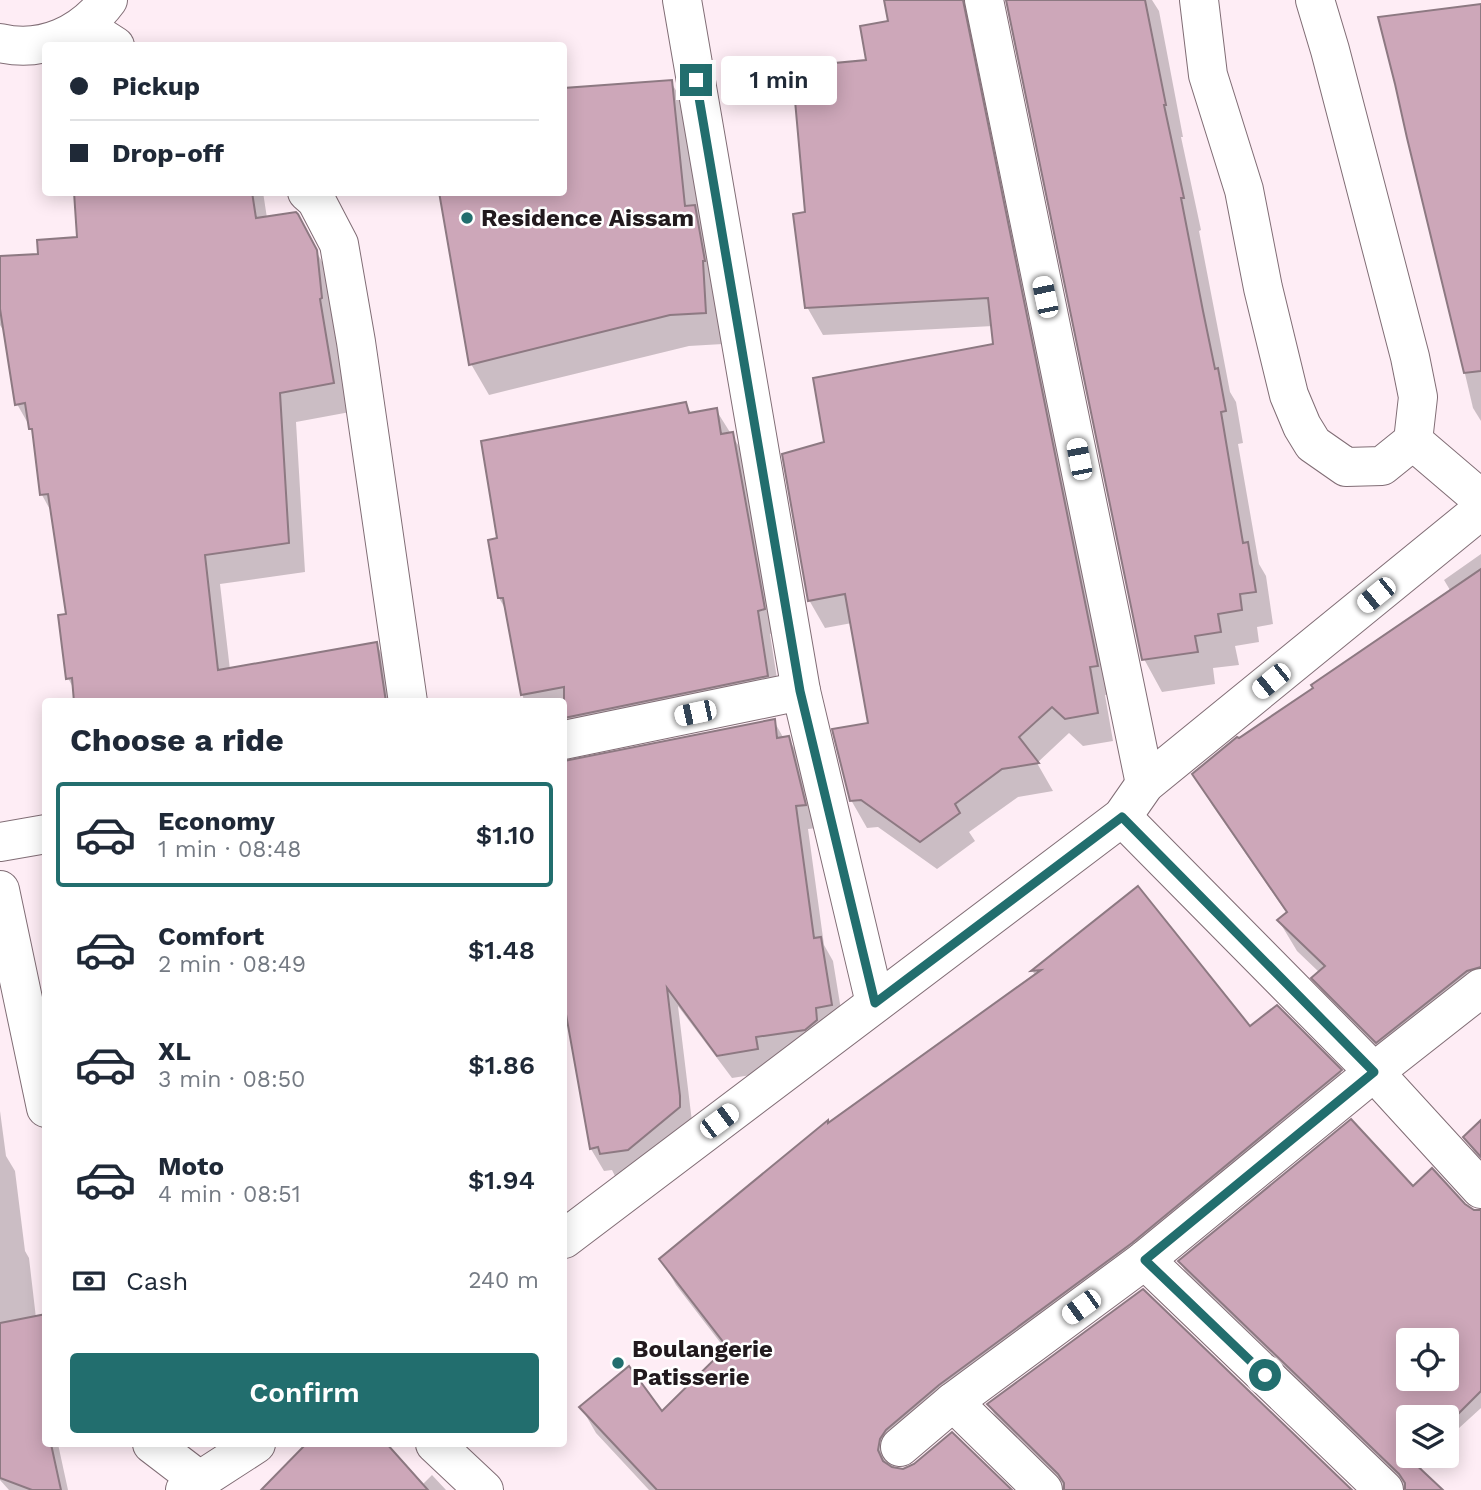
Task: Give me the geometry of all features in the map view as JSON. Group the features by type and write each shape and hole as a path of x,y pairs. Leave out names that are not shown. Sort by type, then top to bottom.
{"street":[{"path":"682,0 800,691 875,1003"},
{"path":"984,0 1145,783"},
{"path":"1199,0 1208,75 1244,190 1263,288 1289,395 1312,444 1346,467 1382,466 1413,441 1418,397 1315,0"},
{"path":"49,42 103,24"},
{"path":"0,43 23,46 42,44"},
{"path":"312,196 338,244 356,342 407,698"},
{"path":"1413,441 1481,499"},
{"path":"567,1237 1122,817 1145,783 1481,510"},
{"path":"567,739 800,691"},
{"path":"1122,817 1374,1072 1481,1189"},
{"path":"0,842 42,835"},
{"path":"0,890 42,1089"},
{"path":"900,1447 953,1402 1145,1260 1481,988"},
{"path":"1145,1260 1384,1490"},
{"path":"953,1402 1043,1490"},
{"path":"155,1447 192,1485 251,1447"},
{"path":"438,1447 484,1490"}],"building":[{"path":"884,0 963,0 1098,666 1090,667 1098,713 1065,719 1052,707 1019,737 1039,763 1002,769 955,804 960,813 920,842 861,800 850,801 832,729 868,723 845,594 808,601 782,454 824,442 813,378 993,344 988,298 805,308 793,214 805,212 792,67 866,60 860,26 888,21"},
{"path":"1006,0 1145,0 1203,311 1215,369 1218,368 1226,411 1221,412 1243,543 1248,542 1256,592 1240,594 1242,610 1218,614 1221,632 1195,636 1198,652 1142,660"},
{"path":"1481,4 1481,371 1464,373 1378,17"},
{"path":"672,80 685,206 695,205 705,261 706,313 670,315 469,365 440,196 567,196 567,88"},
{"path":"74,196 253,196 256,218 296,212 298,214 317,250 320,299 334,383 280,393 289,543 205,555 218,670 377,642 385,698 74,698 72,678 66,679 58,615 66,614 48,494 40,495 32,429 29,429 25,403 15,405 0,309 0,256 38,254 37,240 77,237"},
{"path":"686,402 689,413 717,408 721,434 733,432 765,609 758,611 768,676 567,717 564,687 521,695 503,598 498,598 488,540 497,538 481,441"},
{"path":"1481,569 1481,967 1467,971 1376,1043 1311,978 1325,966 1277,920 1287,912 1192,774 1237,737 1313,688 1311,685"},
{"path":"775,719 777,738 789,736 806,805 796,806 814,938 821,937 832,1005 816,1008 817,1020 805,1030 756,1037 758,1049 717,1056 667,988 680,1107 628,1150 600,1154 598,1147 590,1149 567,1020 567,760"},
{"path":"1138,886 1250,1026 1277,1005 1342,1070 1132,1243 939,1385 886,1430 880,1439 878,1450 883,1461 892,1467 903,1469 914,1464 952,1432 1012,1490 657,1490 579,1407 629,1366 662,1411 727,1347 659,1259 828,1120 828,1123 1041,970 1031,971"},
{"path":"1351,1119 1413,1186 1432,1168 1465,1204 1474,1210 1481,1210 1481,1391 1459,1413 1459,1405 1396,1405 1396,1468 1420,1468 1443,1490 1405,1490 1405,1483 1399,1474 1178,1261"},
{"path":"1481,1120 1481,1157 1463,1137"},
{"path":"1143,1289 1352,1490 1064,1490 1064,1483 1058,1474 987,1404"},
{"path":"42,1315 42,1447 52,1447 61,1490 32,1490 0,1478 0,1323"},
{"path":"303,1447 390,1447 428,1490 261,1490"}],"place":[{"name":"Residence Aissam","path":"467,218"},
{"name":"Boulangerie Patisserie","path":"618,1363"}],"route":[{"path":"696,80 800,691 875,1003 1122,817 1374,1072 1145,1260 1265,1375"}]}
